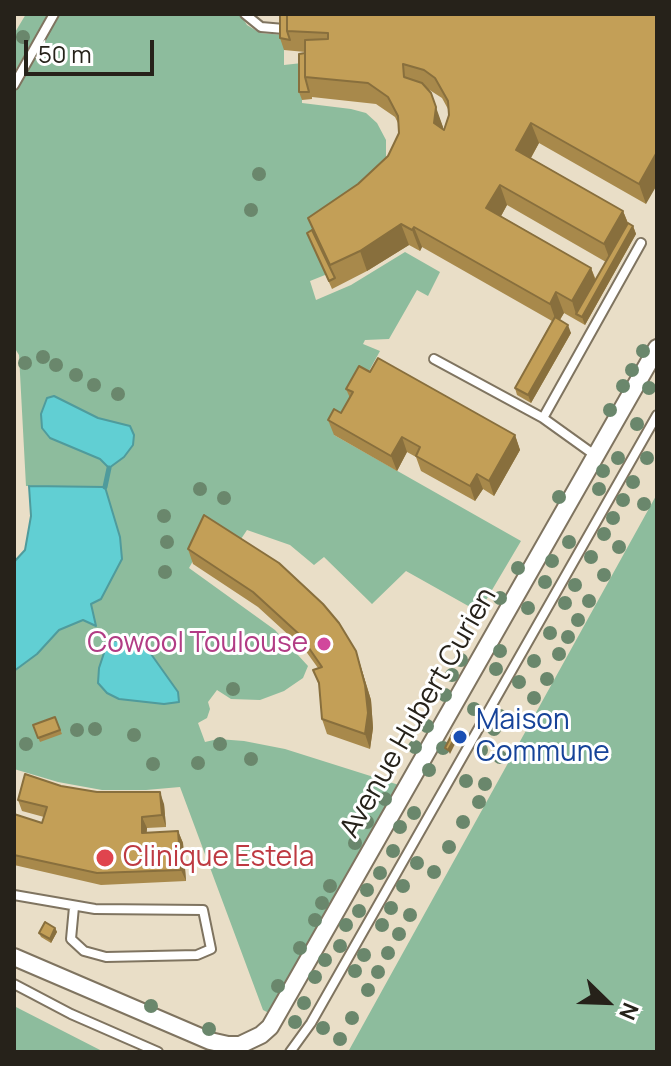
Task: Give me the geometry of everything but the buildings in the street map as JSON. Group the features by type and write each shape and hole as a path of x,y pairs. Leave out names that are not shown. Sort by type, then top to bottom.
{"street":[{"name":"Avenue Hubert Curien","path":"14,957 210,1041 240,1045 270,1027 657,348"}],"lane":[{"path":"14,85 54,14"},
{"path":"245,14 261,27 284,29"},
{"path":"543,418 641,243"},
{"path":"434,359 543,418 596,456"},
{"path":"290,1052 311,1023 657,415"},
{"path":"14,895 74,907 203,910 211,949 197,955 106,957 84,951 71,939 74,907"},
{"path":"14,984 71,1014 158,1052"}],"green space":[{"path":"26,14 48,14 14,73 14,34"},
{"path":"59,14 240,14 247,25 260,33 284,35 284,65 302,63 302,103 366,113 377,123 386,140 386,166 325,275 310,281 316,300 351,285 405,252 440,272 428,296 417,290 389,339 365,340 363,344 380,351 334,435 521,541 479,612 406,571 372,604 324,557 314,565 290,545 247,530 237,545 210,530 189,568 275,630 308,666 303,678 284,691 260,700 231,699 217,690 208,702 210,709 207,718 198,723 205,742 218,739 244,741 285,749 399,785 269,1013 263,1010 180,787 102,790 58,782 14,769 14,671 37,654 59,630 83,620 90,604 105,487 26,486 19,355 14,347 14,93"},
{"path":"657,494 657,1052 348,1052"},
{"path":"14,1006 104,1052 14,1052"}],"water":[{"path":"54,396 98,418 130,426 134,435 133,445 124,457 109,468 100,459 50,438 42,428 41,414 47,398"},
{"path":"29,486 105,487 120,537 122,559 101,599 91,604 96,626 83,620 59,630 37,654 14,671 14,562 25,550 31,516"},
{"path":"108,641 135,641 151,654 178,692 179,702 164,704 119,699 107,693 98,683 99,668"}],"waterway":[{"path":"105,487 109,468"}],"place":[{"name":"Cowool Toulouse","path":"324,644"},
{"name":"Maison Commune","path":"460,737"},
{"name":"Clinique Estela","path":"105,858"}]}
